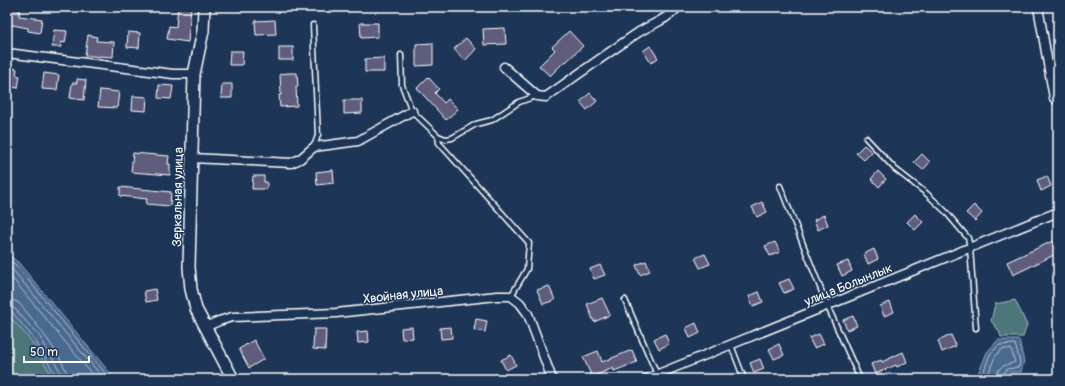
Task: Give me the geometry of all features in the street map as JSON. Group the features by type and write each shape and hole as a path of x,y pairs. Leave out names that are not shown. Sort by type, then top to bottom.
{"street":[{"name":"Зеркальная улица","path":"204,7 203,31 194,74 189,267 191,289 196,309 232,379"},
{"path":"504,67 537,96 546,97 612,50 661,20 678,7"},
{"path":"1038,7 1054,98 1058,101"},
{"path":"7,53 173,74 194,74"},
{"path":"192,158 291,163 300,159 314,147 358,141 412,111"},
{"name":"улица Болынлык","path":"646,379 658,377 731,344 1058,212"},
{"name":"Хвойная улица","path":"205,327 232,317 336,313 497,296 511,296"},
{"path":"511,296 520,303 528,314 552,379"}],"lane":[{"path":"313,26 318,135 314,147"},
{"path":"401,55 402,85 412,111 438,136 446,139 452,138 476,124 492,120 519,102 537,96"},
{"path":"438,136 439,143 529,243 527,269 511,296"},
{"path":"866,138 895,169 926,193 945,211 968,238 976,328"},
{"path":"780,186 826,305 860,379"},
{"path":"625,300 658,377"},
{"path":"731,344 744,379"}],"green space":[{"path":"1015,300 1027,325 1023,337 1001,337 999,331 991,321 995,304"},
{"path":"7,313 32,342 54,379 7,379"}],"water":[{"path":"7,254 18,262 115,379 54,379 32,342 7,313"},
{"path":"998,340 1019,340 1024,362 1021,372 1009,372 1004,379 976,379 987,352"}],"building":[{"path":"178,7 191,7 188,42 167,39 169,26 176,27"},
{"path":"7,8 20,10 19,16 42,19 40,33 28,31 28,28 7,24"},
{"path":"275,20 276,34 256,35 255,21"},
{"path":"360,23 378,23 378,37 361,38"},
{"path":"505,28 506,44 484,45 483,29"},
{"path":"54,30 67,31 65,43 61,42 61,47 52,47"},
{"path":"569,31 583,46 550,76 539,66 555,50 552,47"},
{"path":"128,32 140,33 139,48 127,47"},
{"path":"88,35 97,37 96,41 114,42 113,57 85,55"},
{"path":"466,38 476,49 465,61 454,49"},
{"path":"433,43 433,65 416,66 416,44"},
{"path":"650,46 658,58 651,63 643,51"},
{"path":"279,47 293,47 293,60 279,60"},
{"path":"230,51 243,51 242,65 229,65"},
{"path":"384,58 384,72 365,72 365,59"},
{"path":"7,67 17,69 16,75 20,76 18,88 7,86"},
{"path":"44,73 59,75 57,90 42,89"},
{"path":"297,73 297,106 280,107 280,74"},
{"path":"428,77 439,89 435,93 444,103 448,99 458,109 446,120 417,88"},
{"path":"77,79 86,80 84,100 70,98 72,83 77,83"},
{"path":"222,84 232,84 232,98 221,98"},
{"path":"159,85 173,86 171,99 158,98"},
{"path":"100,90 119,92 117,108 98,107"},
{"path":"590,93 597,101 587,110 580,102"},
{"path":"133,96 147,97 146,111 132,110"},
{"path":"344,100 362,100 362,113 344,114"},
{"path":"864,145 872,152 864,160 856,153"},
{"path":"133,153 169,156 168,164 170,164 170,175 131,172"},
{"path":"922,154 930,162 923,170 914,162"},
{"path":"333,170 334,183 317,185 316,172"},
{"path":"878,171 886,179 879,187 871,179"},
{"path":"253,176 264,176 264,182 267,182 267,189 252,189"},
{"path":"1047,176 1051,186 1041,191 1037,180"},
{"path":"120,187 171,192 170,206 146,204 147,199 120,196"},
{"path":"762,202 767,212 757,217 752,207"},
{"path":"974,205 982,213 975,221 966,213"},
{"path":"915,214 923,222 915,230 907,222"},
{"path":"824,215 828,225 818,230 814,220"},
{"path":"1053,241 1058,253 1013,275 1007,262"},
{"path":"775,242 780,252 770,256 765,246"},
{"path":"874,249 878,259 868,264 864,254"},
{"path":"705,254 710,264 700,268 695,258"},
{"path":"646,261 650,271 640,275 636,265"},
{"path":"848,261 852,271 842,276 837,265"},
{"path":"600,265 605,275 594,279 590,269"},
{"path":"789,279 794,289 784,293 779,283"},
{"path":"549,286 555,300 543,304 537,290"},
{"path":"155,289 157,300 146,302 144,291"},
{"path":"759,292 763,302 753,306 749,296"},
{"path":"602,298 610,315 594,322 587,304"},
{"path":"890,302 894,312 884,316 880,306"},
{"path":"853,316 857,326 847,330 843,320"},
{"path":"476,319 487,321 485,332 474,330"},
{"path":"696,323 700,333 690,338 686,328"},
{"path":"412,327 413,338 402,339 401,328"},
{"path":"451,327 452,338 441,339 440,328"},
{"path":"314,329 326,329 325,350 313,349"},
{"path":"368,331 369,342 358,343 357,332"},
{"path":"665,334 669,344 659,349 654,339"},
{"path":"819,334 824,344 814,348 809,338"},
{"path":"951,335 956,346 942,352 938,341"},
{"path":"254,340 264,359 249,368 239,349"},
{"path":"779,344 784,355 774,359 769,349"},
{"path":"632,350 637,362 614,371 613,368 592,377 583,357 598,351 602,362"},
{"path":"903,352 907,362 875,374 871,364 881,360 882,362"},
{"path":"511,355 516,365 506,370 501,360"},
{"path":"760,359 764,369 754,373 750,363"}]}
